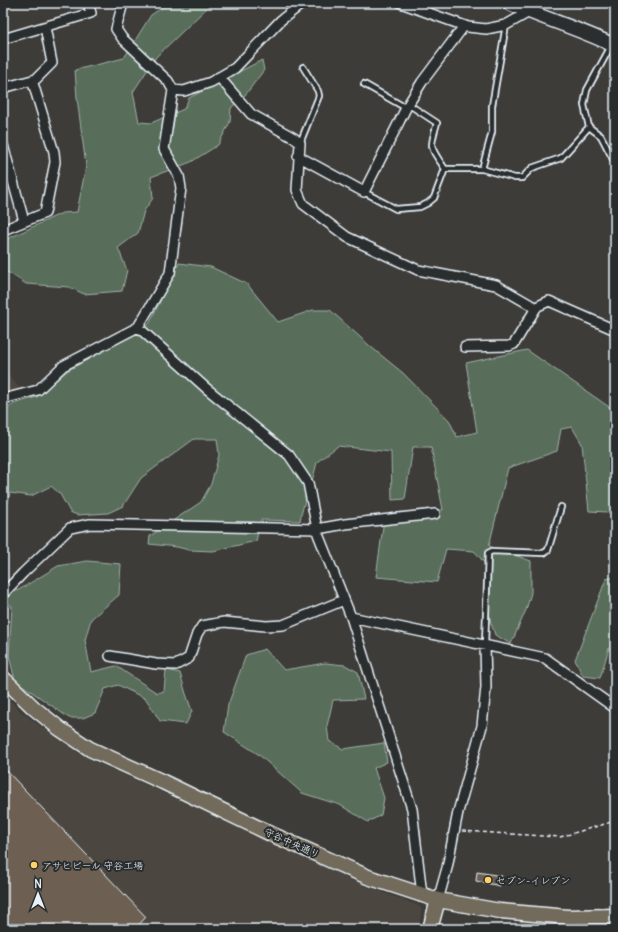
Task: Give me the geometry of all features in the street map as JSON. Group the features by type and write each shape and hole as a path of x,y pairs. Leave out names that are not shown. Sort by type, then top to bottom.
{"main road":[{"name":"守谷中央通り","path":"3,678 34,708 60,730 90,749 368,877 438,900 500,911 568,917 615,916"},
{"path":"430,929 438,900"}],"street":[{"path":"3,39 91,13 88,3"},
{"path":"3,398 38,390 63,366 138,327 170,273 181,188 179,176 164,148 173,90 168,81 122,38 116,29 124,3"},
{"path":"173,90 184,91 211,82 235,68 281,20 303,3"},
{"path":"401,3 464,26 486,28 506,25 528,12"},
{"path":"509,3 528,12 614,45"},
{"path":"298,156 364,192 407,106 422,82 464,26"},
{"path":"3,88 36,79 52,63 45,27"},
{"path":"219,77 251,114 294,138 300,143 297,190 303,204 347,237 418,270 496,285 536,308"},
{"path":"3,230 45,213 55,162 54,152 32,80"},
{"path":"3,146 24,222"},
{"path":"3,182 13,179"},
{"path":"465,347 508,346 514,344 536,308 549,301 615,330"},
{"path":"138,327 206,388 289,455 308,483 317,529 351,617 412,809 422,895"},
{"path":"3,594 22,573 70,528 90,524 317,529 346,524 435,514"},
{"path":"110,656 156,664 176,665 189,658 197,634 202,626 224,622 266,626 283,625 344,600"},
{"path":"351,617 545,658 615,708"},
{"path":"438,900 447,868 458,812 482,726 486,687 485,645"}],"lane":[{"path":"482,169 492,132 492,106 506,25"},
{"path":"614,45 587,90 584,105 589,127 601,136 615,163"},
{"path":"300,143 319,96 318,91 303,67"},
{"path":"364,84 437,123 431,148 445,169"},
{"path":"445,169 482,169 515,178 522,178 532,168 562,158 589,127"},
{"path":"364,192 396,209 420,207 434,198 445,169"},
{"path":"485,645 488,553 492,551 544,553 548,550 561,507"}],"path":[{"path":"454,831 560,837 615,821"}],"shaded area":[{"path":"3,369 24,393 3,399"},
{"path":"3,693 21,712 81,755 363,885 420,907 419,929 3,929"}],"green space":[{"path":"169,3 212,3 156,57 133,92 139,122 151,123 184,109 189,98 262,60 264,70 246,94 231,108 230,122 218,145 191,162 151,177 153,198 144,211 138,233 118,248 127,270 122,291 84,294 69,287 26,284 3,270 3,241 62,213 77,212 86,166 77,98 75,70 124,58 151,15"},
{"path":"179,263 211,267 247,284 278,322 313,310 330,310 371,347 403,373 449,420 457,437 477,432 466,363 527,350 615,411 615,519 608,512 589,511 582,444 572,427 561,429 557,451 508,468 489,546 531,561 531,593 526,610 511,644 495,635 490,620 490,583 487,568 474,551 446,549 437,582 376,577 384,519 393,513 443,510 431,447 413,447 405,499 392,500 391,452 338,446 317,462 303,506 300,521 261,520 256,541 213,551 189,550 149,544 150,536 201,502 211,484 219,455 217,439 194,439 141,478 123,506 108,513 77,515 70,512 60,494 51,486 31,496 10,493 3,526 3,413 13,404 37,397 67,371 149,324"},
{"path":"87,561 121,564 119,595 91,619 85,640 91,672 116,666 157,693 164,691 166,670 180,673 192,711 186,724 160,721 146,699 118,685 105,689 95,713 83,718 69,718 15,680 9,656 12,606 3,601 3,582 17,591 58,566"},
{"path":"615,577 615,648 609,648 600,678 583,676 575,660 606,579"},
{"path":"265,649 284,670 325,663 345,665 358,672 364,699 333,700 327,726 329,741 343,749 384,743 387,762 374,768 384,798 381,815 368,822 340,805 302,793 258,754 224,732 228,705 246,655"}],"building":[{"path":"3,767 146,917 135,929 3,929"},
{"name":"セブン-イレブン","path":"477,872 502,876 500,886 476,881"}],"place":[{"name":"アサヒビール 守谷工場","path":"34,865"},
{"name":"セブン-イレブン","path":"488,880"}]}
